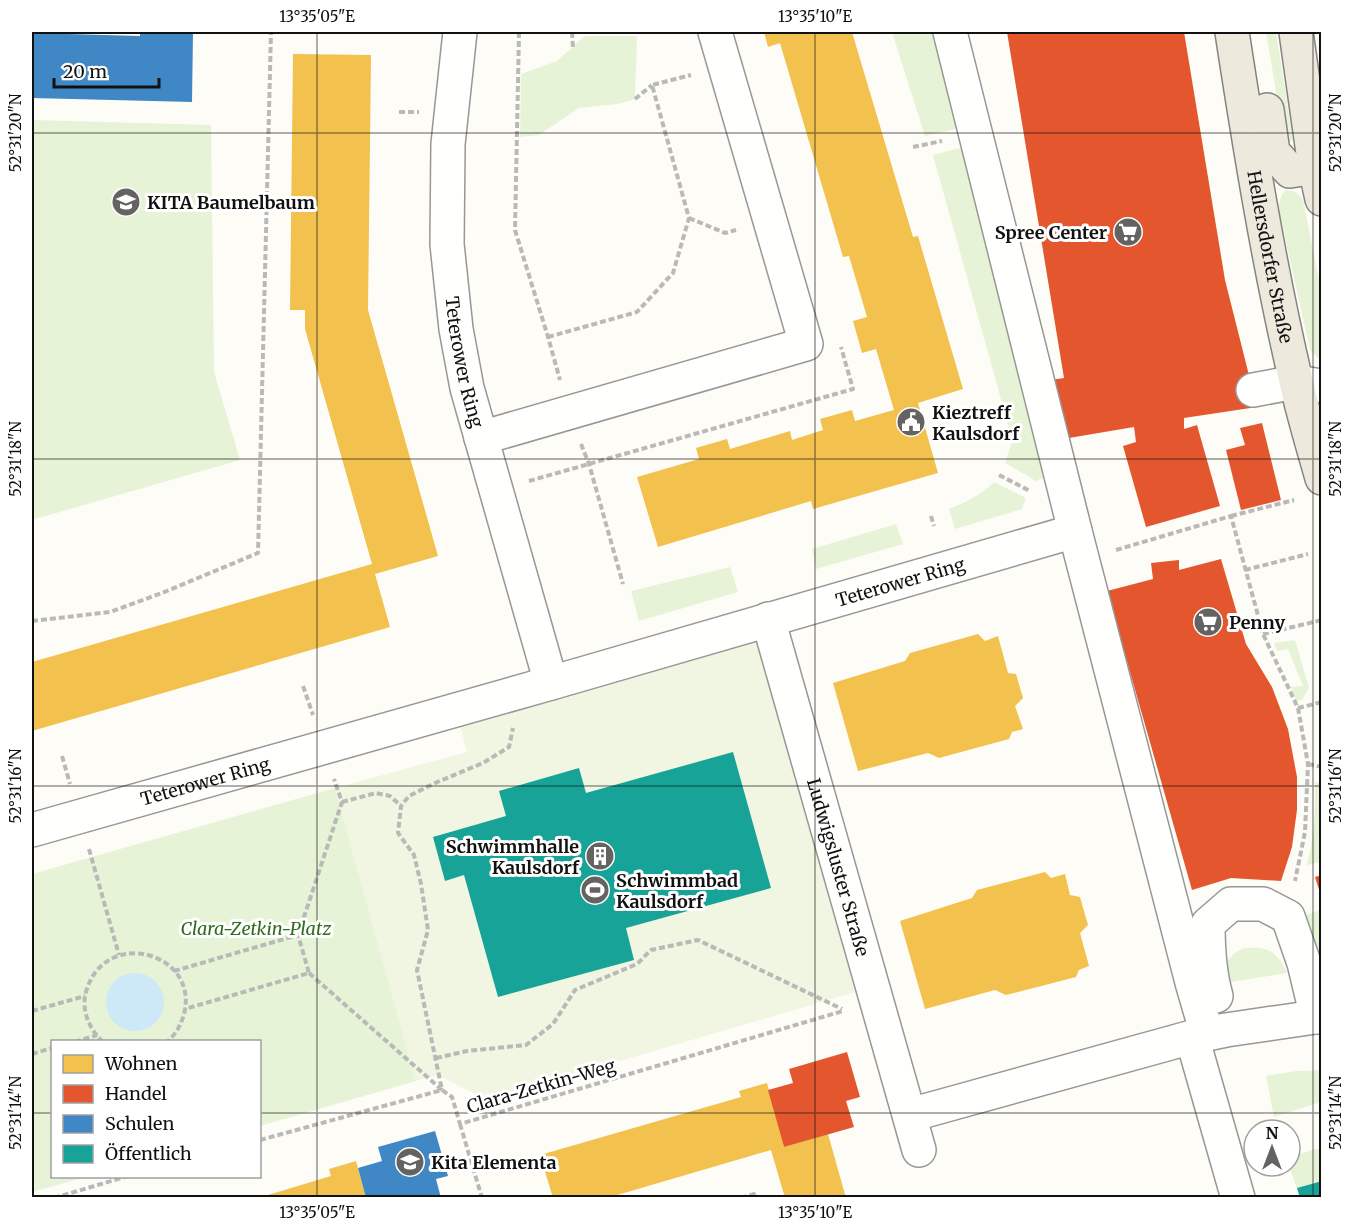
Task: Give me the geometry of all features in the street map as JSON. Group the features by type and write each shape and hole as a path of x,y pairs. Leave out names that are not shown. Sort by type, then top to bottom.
{"main road":[{"name":"Hellersdorfer Straße","path":"1232,32 1251,158 1269,252 1309,384 1322,478"},
{"path":"1255,32 1273,152 1290,171 1318,183"},
{"path":"1296,32 1318,183"}],"street":[{"name":"Teterower Ring","path":"460,32 448,144 447,244 456,329 467,388 551,683"},
{"path":"481,438 806,345 715,32"},
{"path":"950,32 1079,545 1193,986 1208,1034 1238,1197"},
{"path":"1253,390 1309,384"},
{"name":"Teterower Ring","path":"32,830 768,619 1079,545"},
{"name":"Ludwigsluster Straße","path":"768,619 919,1150"},
{"path":"910,1115 1208,1034 1319,1017 1288,917 1263,904 1231,904 1208,924 1208,954 1213,985 1208,1034"}],"path":[{"path":"32,621 110,612 258,553 271,32"},
{"path":"519,32 515,230 548,337 568,413 589,464 623,584"},
{"path":"572,32 573,48"},
{"path":"634,99 652,85 725,66"},
{"path":"548,337 637,312 673,273 689,218 652,85"},
{"path":"399,112 427,113"},
{"path":"999,475 1031,492"},
{"path":"1079,545 1231,516 1294,500"},
{"path":"931,516 934,526"},
{"path":"1231,516 1263,634 1298,708 1308,764 1305,832 1288,917"},
{"path":"1245,570 1308,554"},
{"path":"1263,634 1322,620"},
{"path":"442,1089 417,970 428,930 414,855 398,832 401,806 409,795 483,763 509,747 513,729 503,696"},
{"path":"1298,708 1322,702"},
{"path":"323,747 342,802 298,935 309,973 442,1089"},
{"path":"1308,764 1322,767"},
{"path":"342,802 376,793 390,796 401,806"},
{"path":"79,816 119,955"},
{"path":"174,971 298,935"},
{"name":"Clara-Zetkin-Weg","path":"261,1140 442,1089 452,1097 460,1124 848,1010 698,940 651,950 637,964 575,990 553,1024 526,1045 467,1051 436,1058"},
{"path":"102,1040 89,1024 85,1010 85,996 89,982 106,961 134,952 149,954 163,961 174,971 181,982 185,995 185,1009 181,1024 168,1040"},
{"path":"185,1009 309,973"},
{"path":"32,1011 85,996"},
{"path":"79,1040 97,1035"},
{"path":"32,1054 51,1048"},
{"path":"460,1124 482,1197"},
{"path":"54,1197 121,1178"},
{"path":"741,1197 754,1194 755,1197"}],"green space":[{"path":"892,32 939,32 963,127 925,136"},
{"path":"1266,32 1276,32 1293,140 1288,143 1284,139"},
{"path":"585,36 637,36 635,99 618,104 579,108 539,135 520,137 521,74 557,61"},
{"name":"KITA Baumelbaum","path":"32,120 211,125 214,372 240,460 32,520"},
{"path":"968,146 1047,477 1036,481 1005,463 1011,444 1009,428 933,155"},
{"path":"1286,190 1296,192 1303,200 1321,290 1321,358 1310,350 1278,206"},
{"path":"994,482 1026,498 1022,509 955,529 949,509 973,498"},
{"path":"896,524 903,544 816,569 812,549"},
{"path":"730,567 738,592 639,621 631,591"},
{"name":"Schwimmbad Kaulsdorf","path":"757,640 855,992 487,1100 438,1075 416,1081 335,788 467,752 460,725"},
{"path":"1295,640 1309,688 1302,700 1296,701 1291,687 1303,686 1288,649 1277,651 1274,643"},
{"path":"1321,782 1321,862 1307,865 1314,824 1315,783"},
{"name":"Clara-Zetkin-Platz","path":"335,788 416,1081 261,1126 261,1040 51,1040 51,1178 82,1178 32,1192 32,874"},
{"path":"1321,910 1322,960 1320,961 1305,915"},
{"path":"1244,948 1270,951 1279,959 1287,973 1224,983 1224,965 1233,954"},
{"path":"1321,1070 1321,1102 1274,1117 1266,1076"},
{"path":"1321,1149 1321,1181 1297,1188 1293,1178 1302,1178 1302,1153"}],"water":[{"path":"135,973 146,975 159,986 164,1002 162,1013 151,1026 135,1031 124,1029 111,1018 106,1002 108,991 119,978"}],"building: Wohnen":[{"path":"764,32 852,32 913,237 918,236 963,389 918,403 938,473 813,509 811,501 658,547 637,477 699,459 696,448 727,439 730,449 790,431 792,440 823,430 820,419 852,410 855,421 894,410 876,349 862,353 853,321 867,317 849,256 843,257 780,43 768,47"},
{"path":"293,54 371,55 368,310 438,556 375,574 390,627 32,731 32,662 372,564 305,329 305,310 290,310"},
{"path":"978,634 985,641 998,636 1008,673 1016,674 1023,698 1015,706 1023,729 1012,732 1009,739 939,758 928,753 858,771 833,683 905,661 910,653"},
{"path":"1045,872 1051,878 1065,874 1070,895 1080,897 1088,925 1080,933 1089,966 1079,970 1076,977 1006,995 995,990 925,1009 900,921 972,898 977,890"},
{"path":"767,1083 784,1147 828,1134 846,1198 785,1198 771,1150 607,1198 553,1198 540,1155 741,1097 739,1091"},
{"path":"356,1161 366,1198 258,1198 331,1176 329,1169"}],"building: Handel":[{"name":"Spree Center","path":"1007,32 1184,32 1225,280 1257,407 1184,418 1184,429 1197,425 1220,506 1146,527 1123,446 1136,442 1134,427 1063,439 1050,380 1064,378"},
{"path":"1262,423 1281,500 1241,510 1226,450 1245,445 1240,428"},
{"path":"1221,559 1246,644 1272,687 1288,729 1297,777 1297,810 1292,847 1281,881 1231,878 1192,890 1107,591 1153,579 1151,563 1179,560 1179,570"},
{"path":"1322,875 1322,896 1321,896 1315,877"},
{"path":"847,1052 860,1097 846,1101 854,1127 784,1147 768,1090 793,1083 789,1069"}],"building: Schulen":[{"path":"140,32 193,32 192,102 32,98 32,33 140,36"},
{"name":"Kita Elementa","path":"435,1131 448,1176 436,1179 441,1198 366,1198 358,1168 382,1161 378,1147"}],"building: Öffentlich":[{"name":"Schwimmhalle Kaulsdorf","path":"733,752 771,888 626,928 634,960 498,997 464,875 445,881 433,837 506,816 499,791 579,768 586,793"},
{"path":"1322,1181 1322,1198 1300,1198 1297,1188"}],"place":[{"name":"KITA Baumelbaum","path":"126,202"},
{"name":"Spree Center","path":"1128,232"},
{"name":"Kieztreff Kaulsdorf","path":"911,422"},
{"name":"Penny","path":"1208,622"},
{"name":"Schwimmhalle Kaulsdorf","path":"600,856"},
{"name":"Schwimmbad Kaulsdorf","path":"595,890"},
{"name":"Kita Elementa","path":"410,1162"}]}
